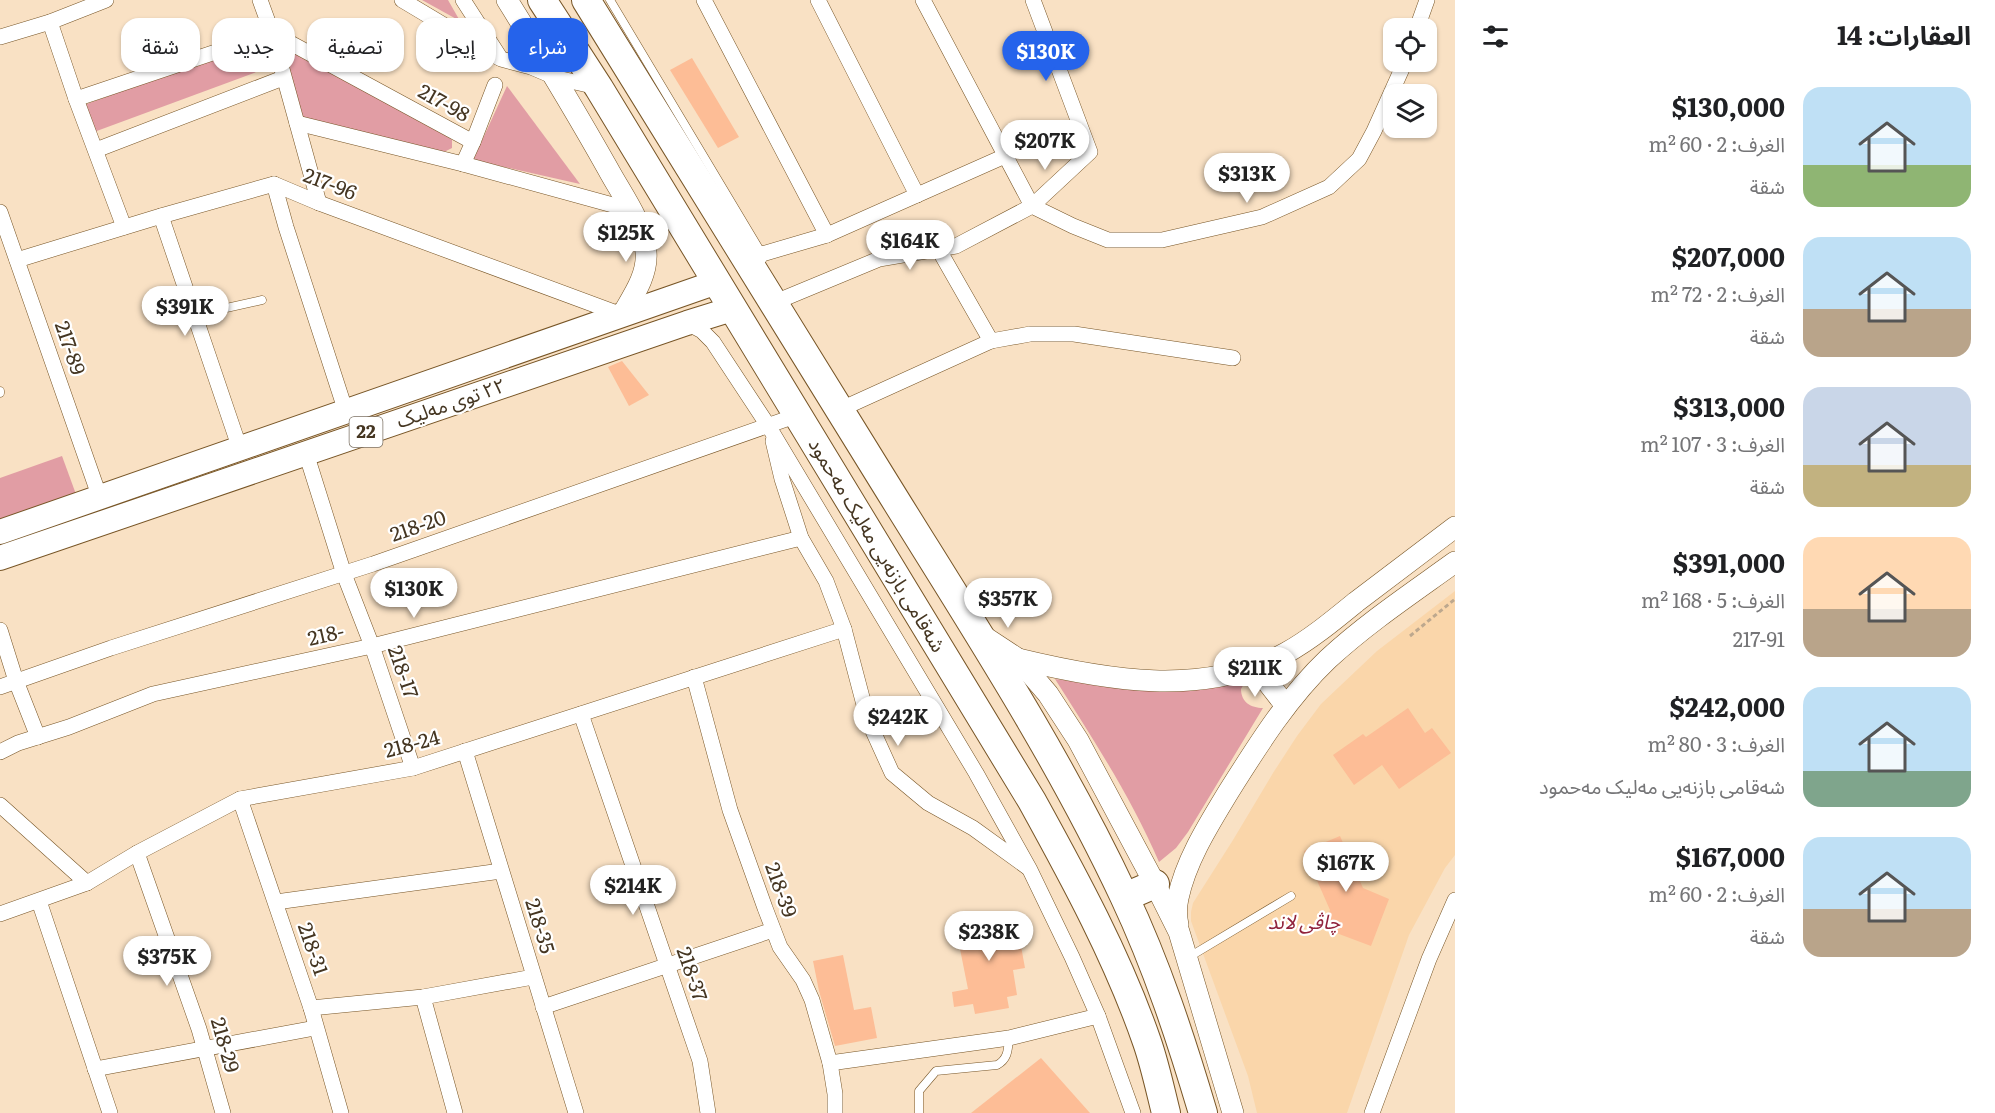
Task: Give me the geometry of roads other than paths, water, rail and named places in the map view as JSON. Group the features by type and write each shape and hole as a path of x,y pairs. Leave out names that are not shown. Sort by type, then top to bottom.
{"highway":[{"name":"شەقامی بازنەیی مەلیک مەحمود","path":"542,0 599,88 1032,801 1081,891 1121,976 1147,1043 1166,1113"},
{"name":"شەقامی بازنەیی مەلیک مەحمود","path":"586,0 756,261 772,303 977,632 1070,789 1125,897 1154,966 1203,1113"},
{"path":"1125,897 1155,884"}],"main road":[{"path":"507,0 557,78 643,235 646,253 645,271 622,315"},
{"name":"٢٢ توی مەلیک","path":"0,532 717,282"},
{"name":"٢٢ توی مەلیک","path":"0,558 687,322 732,309"},
{"path":"1018,659 1082,673 1158,681 1208,678 1255,666 1286,653 1313,635 1455,527"},
{"path":"1179,932 1177,904 1191,860 1215,814 1262,739 1286,706 1328,659 1388,610 1455,562"},
{"path":"977,632 1018,659 1048,694 1078,740 1155,884 1179,932 1188,958 1233,1113"},
{"path":"1255,666 1286,706"}],"street":[{"path":"0,37 50,22 106,0"},
{"path":"260,0 267,18"},
{"path":"402,0 501,59 531,67 557,78 599,88"},
{"path":"463,0 501,59"},
{"path":"704,0 826,235"},
{"path":"818,0 917,195"},
{"path":"923,0 1032,206 1108,240 1162,240 1262,217 1329,187 1359,159 1401,72"},
{"path":"772,303 879,259 956,246 1032,206 1090,152 1034,0"},
{"path":"1421,18 1427,0"},
{"path":"50,22 124,227"},
{"name":"217-98","path":"295,45 473,142 463,164"},
{"path":"76,99 212,53"},
{"path":"282,72 319,203"},
{"path":"96,150 284,78"},
{"path":"473,142 495,85"},
{"path":"297,123 463,164 631,210"},
{"path":"756,261 826,235 1005,156"},
{"path":"274,184 346,412"},
{"name":"217-96","path":"17,260 274,184 319,203 622,315"},
{"name":"217-89","path":"0,213 3,231 17,260 100,498"},
{"path":"161,216 240,449"},
{"path":"939,250 991,341"},
{"path":"687,322 702,331 713,342 770,427 976,773 1030,870 1072,957 1098,1016 1133,1113"},
{"path":"839,410 991,341 1030,334 1074,334 1233,358"},
{"name":"218-20","path":"0,687 111,648 344,574 798,416"},
{"path":"770,427 782,479 801,538 826,580 844,629 868,720 892,773 928,803 973,828 1030,870"},
{"name":"218-17","path":"306,453 344,574 372,646 413,768"},
{"name":"218-","path":"0,752 18,743 69,727 153,694 372,646 801,538"},
{"name":"218-24","path":"0,914 87,883 240,799 413,768 844,629"},
{"path":"0,630 16,681 38,737"},
{"name":"218-39","path":"694,677 730,810 773,930 780,947 803,980 812,1000 830,1063 835,1094 835,1113"},
{"name":"218-37","path":"581,714 700,1061 708,1113"},
{"name":"218-35","path":"465,751 576,1113"},
{"name":"218-31","path":"240,799 311,1008 341,1113"},
{"path":"0,805 87,883"},
{"name":"218-29","path":"137,854 199,1029 223,1113"},
{"path":"276,903 501,871"},
{"path":"1372,1113 1429,959 1455,900"},
{"path":"39,901 110,1113"},
{"path":"543,1007 773,930"},
{"path":"311,1008 423,997 533,976"},
{"path":"423,997 454,1113"},
{"path":"830,1063 1009,1038 1098,1016"},
{"path":"95,1069 315,1028"}],"lane":[{"path":"610,0 756,261"},
{"path":"195,315 262,300"},
{"path":"1188,958 1291,896"},
{"path":"919,1113 919,1091 936,1071 997,1065 1007,1054 1009,1038"}],"park label":[{"name":"چاڤی لاند","path":"1304,922"}]}
